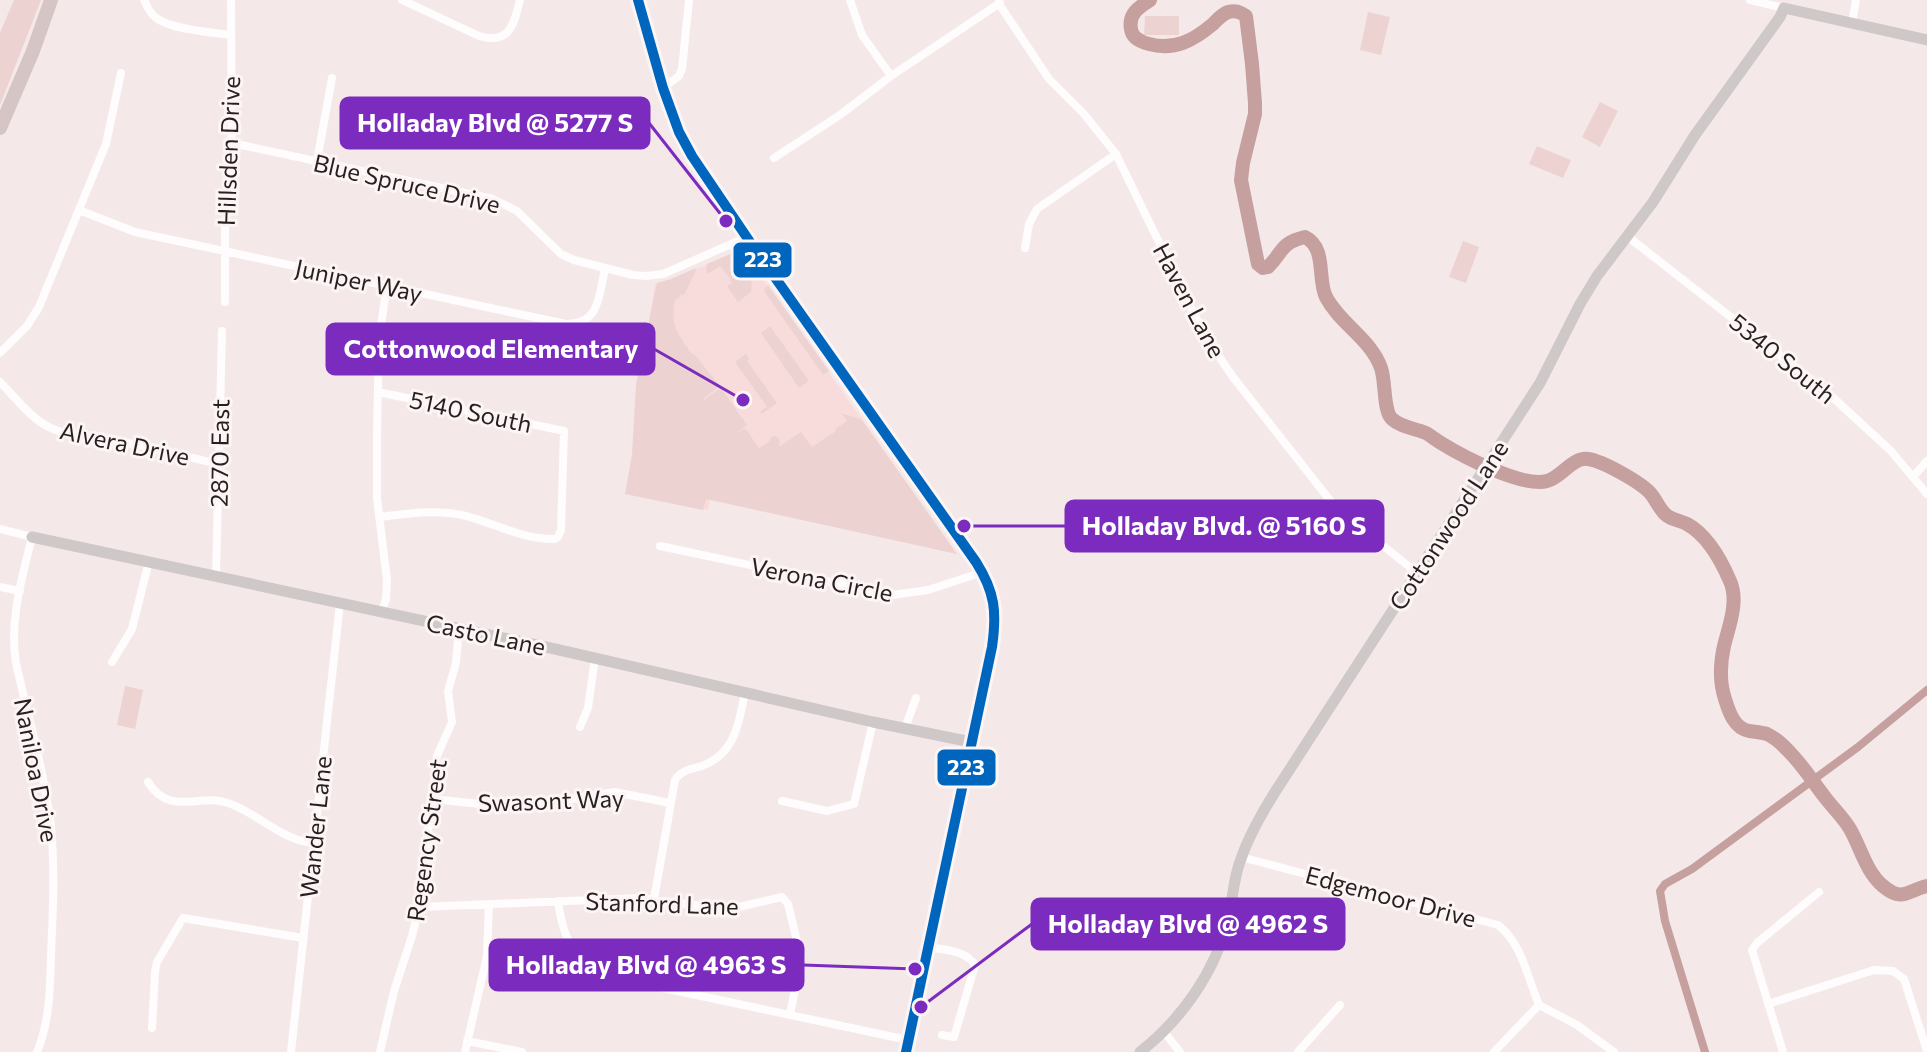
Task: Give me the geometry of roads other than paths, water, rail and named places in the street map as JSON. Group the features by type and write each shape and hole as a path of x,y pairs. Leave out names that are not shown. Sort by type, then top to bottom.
{"highway":[{"path":"0,128 51,0"}],"street":[{"path":"144,0 152,14 162,22 231,35"},
{"name":"Hillsden Drive","path":"225,302 226,217 232,182 231,0"},
{"path":"402,0 479,36 491,38 501,37 511,29 520,0"},
{"path":"558,901 567,941 597,971 611,977 790,1015 907,1046 996,621 994,598 983,572 687,148 663,88 638,0"},
{"path":"663,88 679,76 682,69 689,0"},
{"path":"850,0 862,35 891,76"},
{"path":"1750,0 1927,40"},
{"path":"1852,23 1856,0"},
{"path":"774,158 1001,1"},
{"name":"Haven Lane","path":"1001,1 1049,79 1084,114 1116,154 1192,310 1219,358 1336,508 1417,573"},
{"name":"Cottonwood Lane","path":"1140,1052 1164,1032 1194,994 1214,959 1227,923 1241,857 1275,792 1540,383 1586,293 1653,202 1695,135 1784,8"},
{"path":"0,353 37,313 107,140 121,73"},
{"path":"317,161 332,78"},
{"name":"Blue Spruce Drive","path":"232,143 499,201 522,216 561,254 633,275 657,275 747,237"},
{"path":"1025,248 1029,224 1037,209 1116,154"},
{"name":"Juniper Way","path":"79,210 129,231 571,325 584,321 594,311 605,269"},
{"name":"5340 South","path":"1627,236 1828,393 1891,451 1927,494"},
{"path":"382,611 387,580 377,477 378,392 380,327 387,286"},
{"name":"2870 East","path":"216,576 222,331"},
{"name":"Alvera Drive","path":"0,382 37,419 51,428 219,464"},
{"name":"5140 South","path":"378,392 564,431 562,522 558,537 551,539 517,533 447,513 379,517"},
{"path":"1913,477 1927,461"},
{"name":"Casto Lane","path":"0,529 971,742"},
{"name":"Naniloa Drive","path":"32,537 15,621 14,653 46,797 53,864 49,1004 37,1052"},
{"name":"Verona Circle","path":"660,546 892,595 928,590 983,572"},
{"path":"112,662 132,629 149,561"},
{"path":"0,587 20,591"},
{"name":"Wander Lane","path":"291,1052 340,603"},
{"name":"Regency Street","path":"380,1052 396,983 419,907 437,756 452,722 448,688 456,663 459,628"},
{"path":"580,727 588,708 595,658"},
{"path":"654,899 674,783 678,775 710,762 730,746 738,728 745,692"},
{"path":"905,728 916,698"},
{"path":"782,801 827,811 854,804 873,722"},
{"path":"148,782 156,794 167,799 229,803 294,839 313,843"},
{"name":"Swasont Way","path":"432,799 509,807 615,792 670,803"},
{"name":"Edgemoor Drive","path":"1241,857 1498,925 1515,946 1539,1005"},
{"path":"1783,1052 1752,950 1819,892"},
{"name":"Stanford Lane","path":"419,907 654,899 718,908 739,907 782,897 788,904 801,958 790,1015"},
{"path":"465,1052 488,949 489,904"},
{"path":"152,1028 157,962 183,918 303,938"},
{"path":"928,947 966,955 975,965 954,1037 942,1035"},
{"path":"1768,1004 1874,970 1893,971 1904,979 1927,1051"},
{"path":"1298,1052 1340,1005"},
{"path":"1494,1052 1539,1005 1577,1025 1614,1052"},
{"path":"1164,1032 1180,1052"},
{"path":"467,1041 522,1052"}],"waterway":[{"path":"1150,0 1133,15 1131,29 1137,39 1158,46 1176,45 1191,39 1228,12 1246,16 1255,114 1241,180 1258,264 1268,267 1287,245 1297,239 1305,237 1312,242 1319,256 1326,297 1370,348 1381,368 1387,410 1392,419 1426,433 1477,463 1523,480 1547,481 1577,461 1595,461 1639,484 1651,494 1667,516 1694,529 1718,557 1733,589 1732,614 1721,672 1723,692 1733,719 1739,727 1771,736 1802,766 1847,825 1868,867 1883,886 1901,895 1927,886"},
{"path":"1705,1052 1665,921 1660,891 1665,884 1692,869 1858,747 1927,690"}],"place":[{"name":"Holladay Blvd @ 5277 S","path":"726,221"},
{"name":"Cottonwood Elementary","path":"743,400"},
{"name":"Holladay Blvd. @ 5160 S","path":"964,526"},
{"name":"Holladay Blvd @ 4963 S","path":"915,969"},
{"name":"Holladay Blvd @ 4962 S","path":"921,1007"}]}
